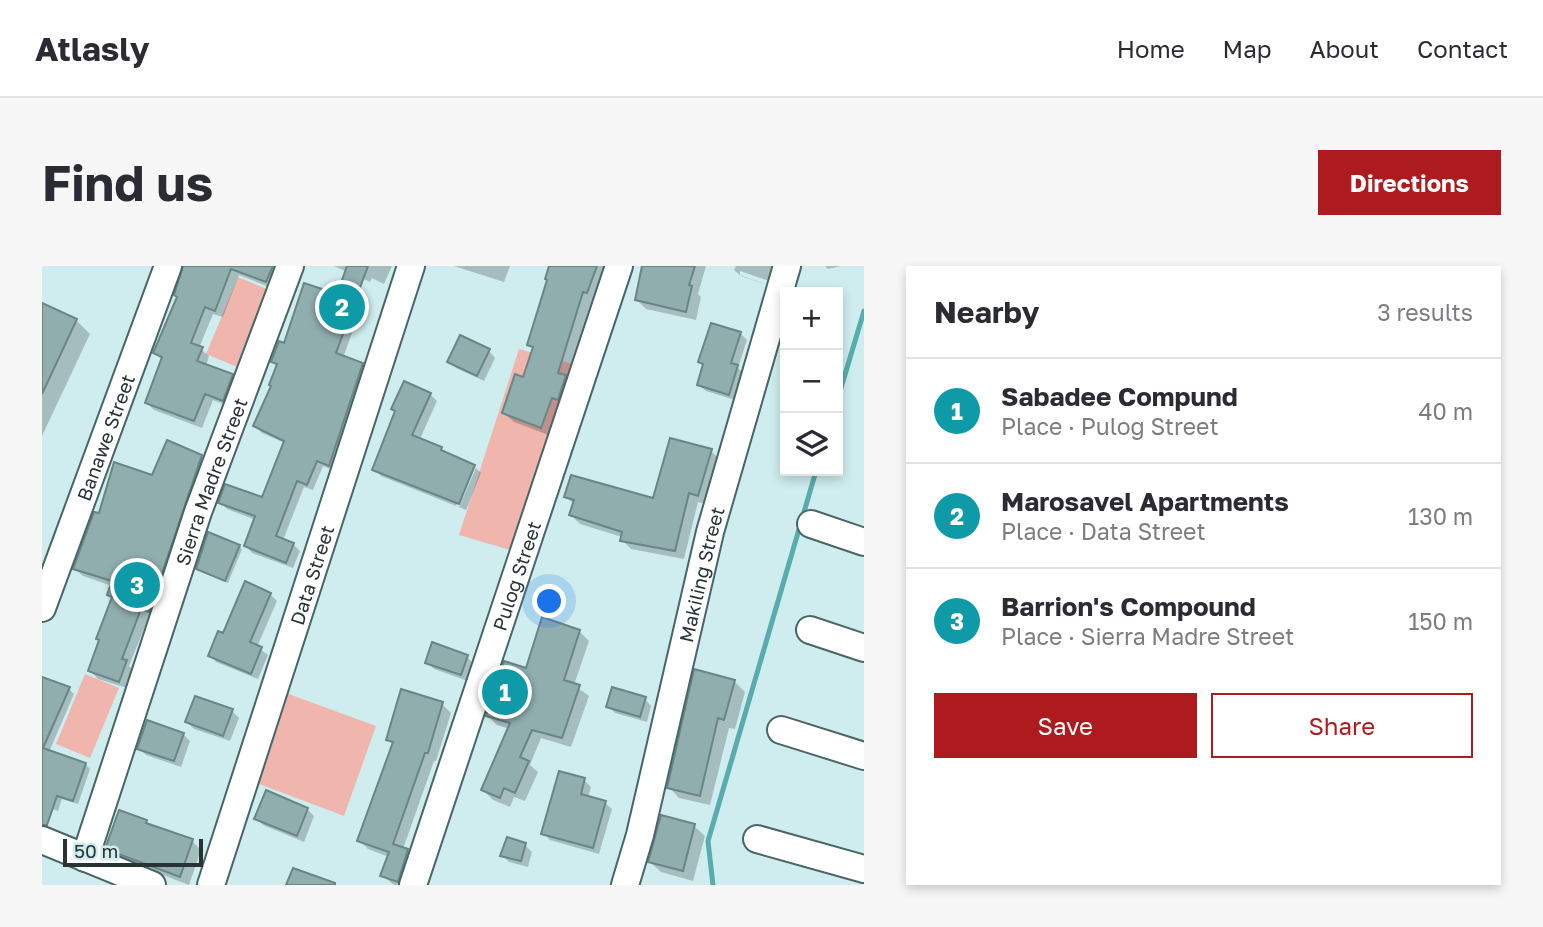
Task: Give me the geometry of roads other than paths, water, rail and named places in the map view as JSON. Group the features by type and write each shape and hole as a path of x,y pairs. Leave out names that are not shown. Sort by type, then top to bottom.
{"street":[{"name":"Banawe Street","path":"42,608 168,266"},
{"name":"Sierra Madre Street","path":"85,858 198,512 290,266"},
{"name":"Data Street","path":"211,885 411,266"},
{"name":"Pulog Street","path":"413,885 619,266"},
{"name":"Makiling Street","path":"625,885 640,835 710,532 787,266"},
{"path":"811,523 864,542"},
{"path":"810,630 864,648"},
{"path":"781,730 864,756"},
{"path":"757,839 864,869"},
{"path":"42,840 152,885"}],"waterway":[{"path":"843,381 864,311"},
{"path":"713,885 708,841 815,476"}],"place":[{"name":"Marosavel Apartments","path":"342,307"},
{"name":"Barrion's Compound","path":"137,585"},
{"name":"Sabadee Compund","path":"505,692"}]}
